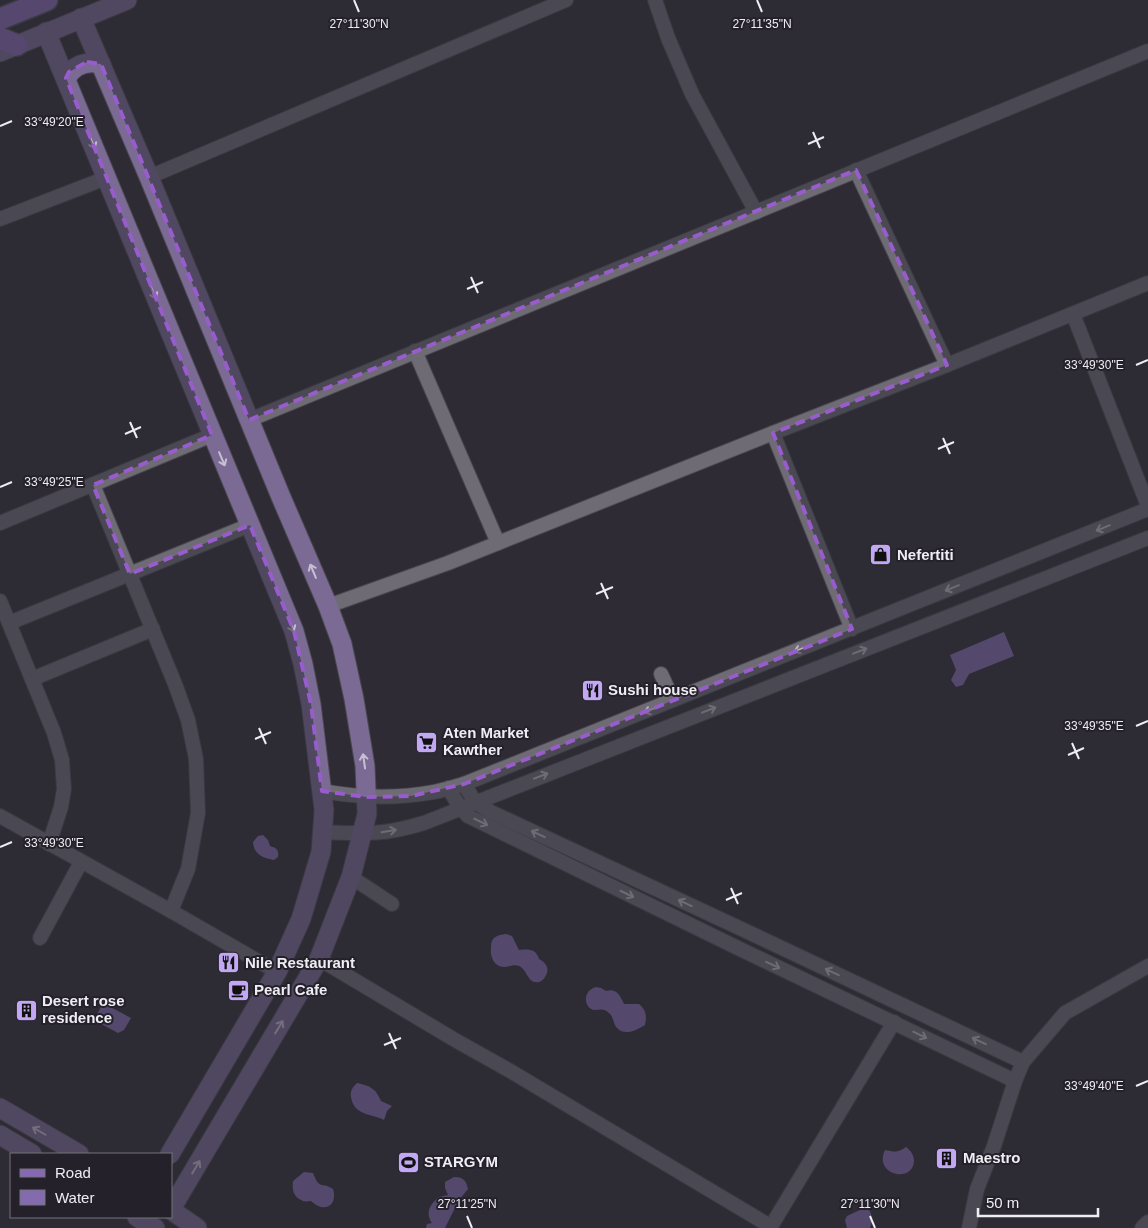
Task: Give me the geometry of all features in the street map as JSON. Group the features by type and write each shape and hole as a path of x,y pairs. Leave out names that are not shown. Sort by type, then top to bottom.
{"main road":[{"path":"0,19 47,0"}],"street":[{"path":"6,45 46,32 127,0"},
{"path":"149,177 566,0"},
{"path":"655,0 668,38 692,94 756,212"},
{"path":"81,18 328,606 342,644 354,699 365,766 367,814 351,877 319,959 172,1207"},
{"path":"46,32 294,631 311,704 322,791 324,810 321,852 300,919 276,972 171,1153"},
{"path":"249,420 1148,51"},
{"path":"66,78 69,72 81,64 94,62 101,64"},
{"path":"856,170 947,365"},
{"path":"0,219 106,178"},
{"path":"328,606 448,563 1148,283"},
{"path":"322,791 366,797 411,796 436,792 464,784 1148,508 1073,314"},
{"path":"415,352 498,543"},
{"path":"773,433 852,629"},
{"path":"0,523 212,436"},
{"path":"93,485 153,629 188,720 196,759 198,813 188,869 171,911"},
{"path":"9,623 250,525"},
{"path":"322,832 383,832 424,822 1148,538"},
{"path":"0,601 54,733 62,760 64,789 61,807 49,844"},
{"path":"32,679 153,629"},
{"path":"661,674 673,700"},
{"path":"464,784 475,802 491,812 1023,1062"},
{"path":"449,788 460,808 468,816 1015,1081"},
{"path":"0,816 276,972"},
{"path":"40,938 81,862"},
{"path":"351,877 392,904"},
{"path":"742,950 748,932"},
{"path":"319,959 770,1227 894,1022"},
{"path":"969,1228 977,1189 1023,1062 1065,1013 1148,966"},
{"path":"0,1108 77,1153"},
{"path":"0,1135 30,1153"},
{"path":"172,1210 197,1228"},
{"path":"138,1218 155,1228"},
{"path":"1142,1228 1148,1222"}],"highlighted area":[{"path":"87,62 101,64 249,420 856,170 947,365 773,433 852,629 464,784 411,796 366,797 322,791 311,704 294,631 250,525 130,574 93,485 212,435 66,78 69,72"}],"water":[{"path":"1004,632 1014,656 969,674 963,685 956,687 951,680 956,670 950,655"},
{"path":"263,835 268,840 270,846 278,851 278,857 274,860 263,857 255,850 253,842 258,836"},
{"path":"506,934 512,936 519,950 534,951 546,965 547,972 542,980 539,982 532,981 519,966 504,967 495,963 491,954 492,941 497,936"},
{"path":"596,987 606,991 615,991 624,1004 639,1004 645,1013 645,1025 623,1032 616,1027 607,1011 590,1008 587,1004 586,996 590,990"},
{"path":"103,1003 131,1018 124,1030 118,1033 94,1020"},
{"path":"357,1083 366,1085 377,1094 381,1101 392,1106 387,1111 384,1120 359,1111 356,1108 351,1095 352,1089"},
{"path":"906,1147 913,1157 912,1168 901,1174 889,1171 884,1166 885,1150 896,1152"},
{"path":"304,1172 313,1173 319,1184 333,1189 334,1199 331,1205 321,1207 311,1201 303,1201 295,1195 293,1181"},
{"path":"454,1177 464,1180 468,1189 459,1200 445,1228 426,1228 427,1224 432,1223 429,1209 439,1197 448,1195 445,1182"},
{"path":"864,1208 871,1213 872,1221 870,1228 847,1228 845,1220 847,1216"}],"place":[{"name":"Nefertiti","path":"881,555"},
{"name":"Sushi house","path":"592,690"},
{"name":"Aten Market Kawther","path":"427,742"},
{"name":"Nile Restaurant","path":"229,963"},
{"name":"Pearl Cafe","path":"238,990"},
{"name":"Desert rose residence","path":"26,1010"},
{"name":"Maestro","path":"947,1158"},
{"name":"STARGYM","path":"408,1162"}]}
